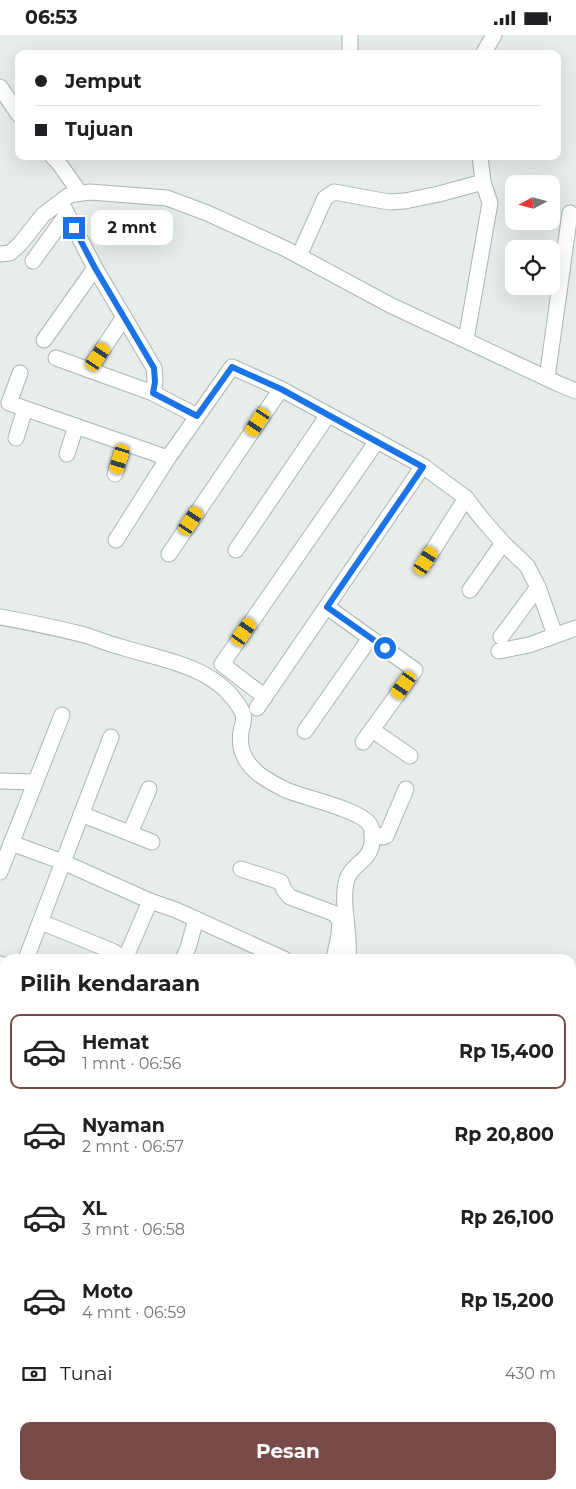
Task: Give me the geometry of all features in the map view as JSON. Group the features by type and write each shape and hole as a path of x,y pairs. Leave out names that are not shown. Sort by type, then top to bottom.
{"street":[{"path":"350,35 350,50"},
{"path":"485,50 494,35"},
{"path":"0,87 15,109"},
{"path":"56,160 80,193"},
{"path":"466,340 490,203 483,183 480,160"},
{"path":"299,256 325,198 330,193 390,202 440,194 483,183"},
{"path":"0,253 10,253 20,244 43,215 68,197 80,193 157,196 178,201 299,256 390,305 576,391"},
{"path":"33,261 65,211 95,268 154,368 155,382 153,393"},
{"path":"547,379 570,213"},
{"path":"44,340 95,268"},
{"path":"89,370 124,317"},
{"path":"56,358 153,393 197,416"},
{"path":"116,540 168,457 232,367 281,389 377,441 423,467 466,498 503,543 527,565 538,587 555,635"},
{"path":"20,373 9,403 168,457"},
{"path":"169,554 281,389"},
{"path":"16,438 26,409"},
{"path":"236,550 328,415"},
{"path":"67,454 76,426"},
{"path":"377,441 222,664 261,703 423,467"},
{"path":"115,474 125,443"},
{"path":"426,561 466,498"},
{"path":"470,590 503,543"},
{"path":"538,587 500,644 529,645 576,628"},
{"path":"327,607 415,669 368,736 410,756"},
{"path":"0,617 87,636 170,661 214,679 232,696 243,714 244,721 240,744 243,755 246,761 260,775 286,790 350,811 367,820 372,833 369,853 351,872 346,884 345,904 348,954"},
{"path":"305,731 370,638"},
{"path":"0,872 62,715"},
{"path":"28,954 111,737"},
{"path":"0,781 35,782"},
{"path":"130,833 149,789"},
{"path":"372,833 383,837 386,836 406,789"},
{"path":"81,814 152,841"},
{"path":"11,843 63,861 273,954"},
{"path":"241,869 281,882 284,890 290,897 333,913 340,919 335,954"},
{"path":"127,954 150,901"},
{"path":"185,954 196,919"},
{"path":"41,922 117,954"}],"route":[{"path":"74,228 95,268 154,368 155,382 153,393 197,416 232,367 281,389 423,467 327,607 385,648"}]}
